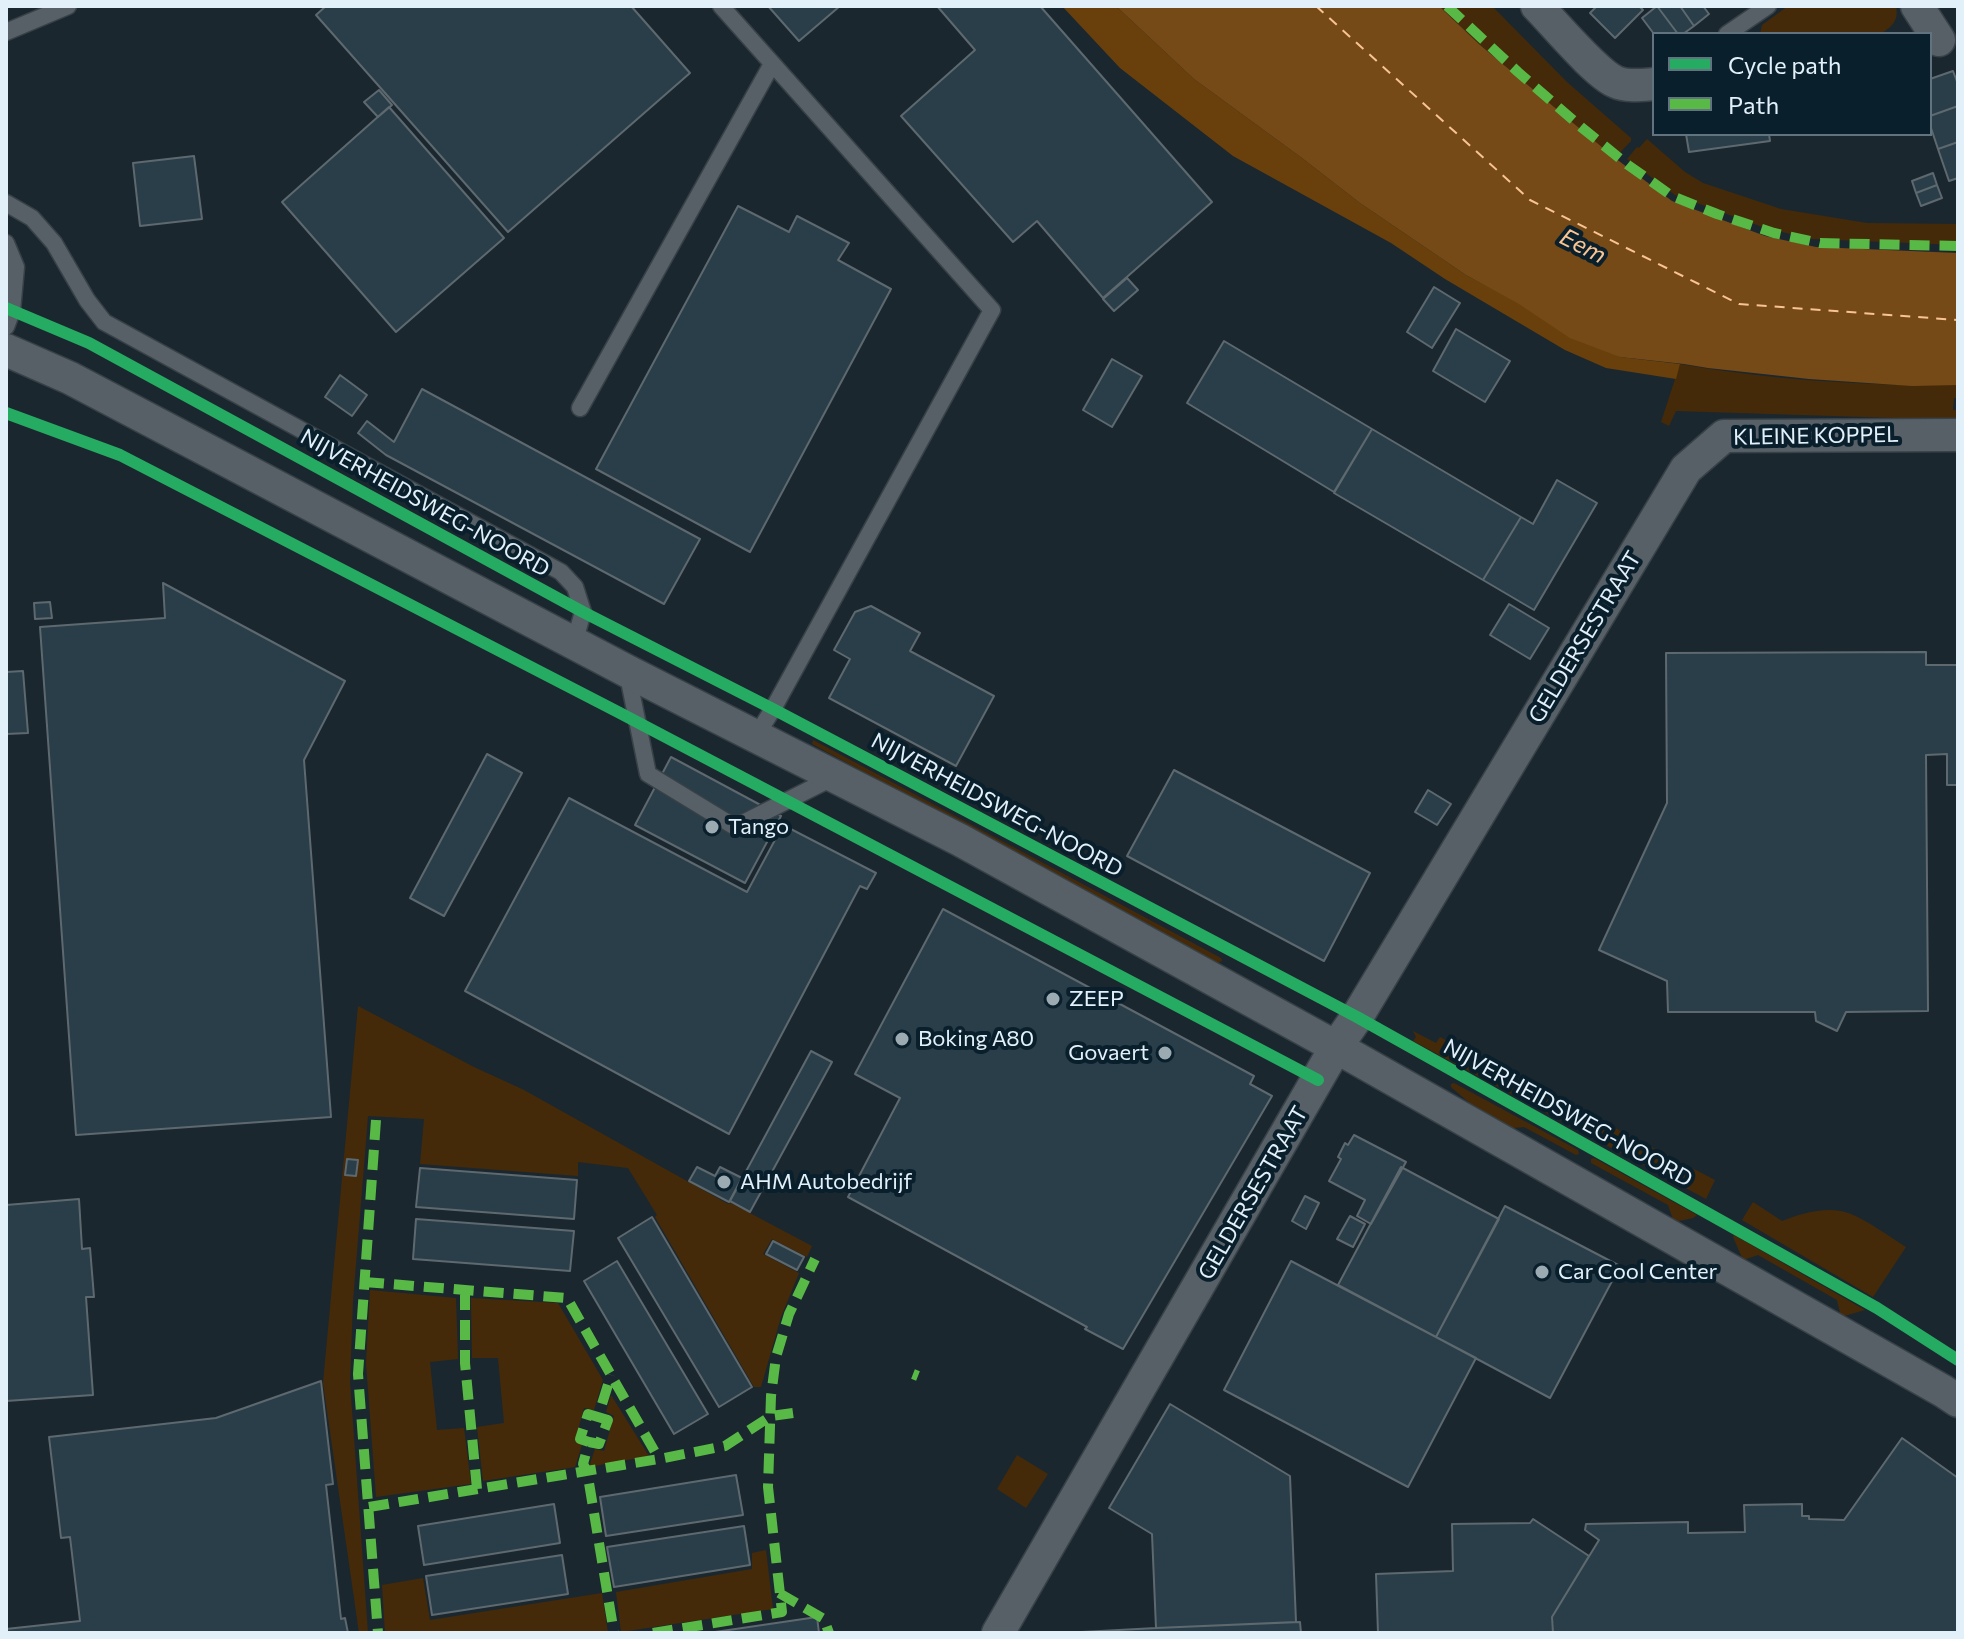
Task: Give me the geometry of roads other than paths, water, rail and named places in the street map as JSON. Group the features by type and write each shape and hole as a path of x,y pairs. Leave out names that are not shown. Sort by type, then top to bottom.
{"street":[{"path":"1537,6 1614,82 1652,84"},
{"path":"1917,6 1942,39"},
{"path":"6,350 70,378 627,671 960,840 1953,1386"},
{"name":"KLEINE KOPPEL","path":"1686,469 1724,436 1958,435"},
{"name":"GELDERSESTRAAT","path":"998,1633 1336,1047 1357,1017 1686,469"}],"lane":[{"path":"6,32 68,6"},
{"path":"721,6 992,310 756,736"},
{"path":"1730,32 1768,6"},
{"path":"580,408 772,64"},
{"path":"6,203 32,218 54,243 87,300 104,322 561,572 575,587 583,612 574,643"},
{"path":"6,243 16,267 12,311 6,327"},
{"path":"627,671 648,774 735,827 834,777"}],"water":[{"name":"Eem","path":"1116,6 1439,6 1480,45 1615,158 1672,201 1765,236 1816,247 1958,253 1958,385 1912,386 1809,379 1708,368 1620,357 1570,338 1519,304 1466,275 1360,203 1194,79"}],"place":[{"name":"Tango","path":"712,827"},
{"name":"ZEEP","path":"1053,999"},
{"name":"Boking A80","path":"902,1039"},
{"name":"Govaert","path":"1165,1053"},
{"name":"AHM Autobedrijf","path":"724,1182"},
{"name":"Car Cool Center","path":"1542,1272"}]}
